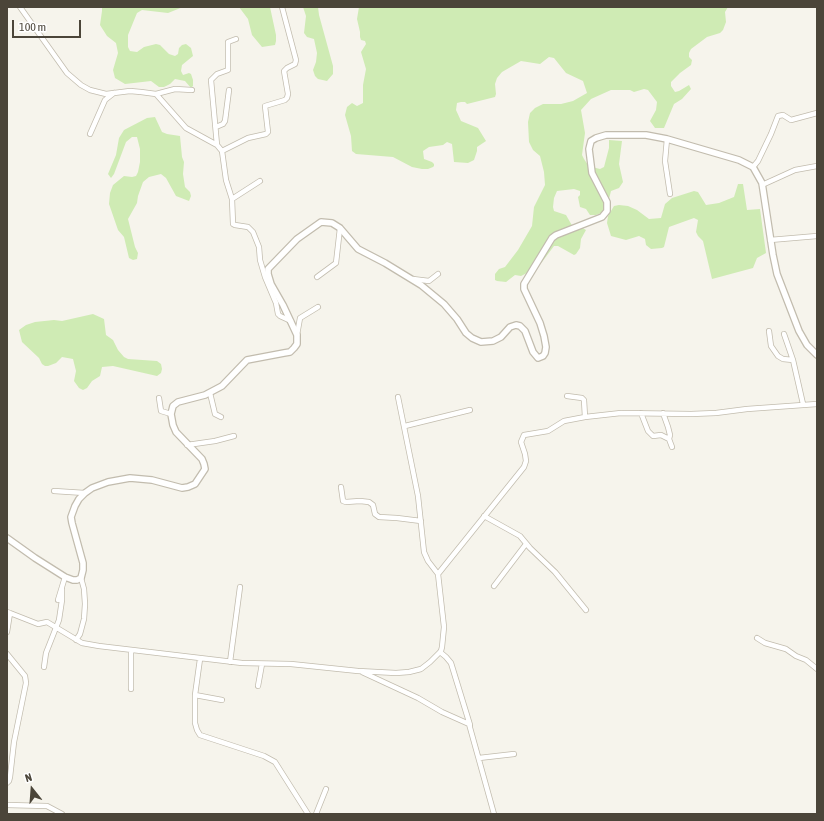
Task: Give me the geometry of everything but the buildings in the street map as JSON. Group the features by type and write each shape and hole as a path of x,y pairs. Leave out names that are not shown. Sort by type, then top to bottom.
{"street":[{"path":"20,7 73,79 90,90 106,94 135,91 156,94 175,89 192,90"},
{"path":"222,151 252,136 266,134 268,132 264,106 285,100 287,98 288,94 284,71 295,64 296,60 282,7"},
{"path":"217,145 211,80 217,74 228,70 228,42 236,39"},
{"path":"216,127 225,121 229,90"},
{"path":"90,134 105,100 114,93"},
{"path":"156,94 186,128 217,145 222,151 226,180 232,199 234,225 245,226 253,232 259,247 260,260 265,277 276,303 278,314 291,322"},
{"path":"753,167 758,161 778,116 783,115 792,120 817,113"},
{"path":"297,335 271,284 268,269 297,239 321,222 327,222 340,228 358,248 421,285 444,304 457,319 466,333 472,338 481,342 493,341 501,337 510,327 516,325 520,326 525,331 536,357 541,357 545,353 544,336 540,323 524,289 524,284 552,238 556,235 602,217 607,211 607,202 592,173 589,149 591,142 601,136 612,134 646,135 666,139 739,160 753,167 762,185 770,240 777,274 799,331 807,345 817,355"},
{"path":"666,139 665,161 670,194"},
{"path":"762,185 795,170 817,166"},
{"path":"232,199 260,181"},
{"path":"317,277 336,263 340,228"},
{"path":"770,240 817,236"},
{"path":"409,278 429,281 438,274"},
{"path":"76,640 80,634 84,619 84,596 81,578 83,563 71,517 79,499 92,488 108,482 130,478 152,480 182,488 195,484 205,469 204,464 202,459 176,432 171,414 173,406 178,402 210,393 222,386 247,360 290,352 297,344 300,318 318,307"},
{"path":"769,331 771,346 778,356 783,359 793,360"},
{"path":"784,334 793,360 803,404"},
{"path":"210,393 215,414 221,417"},
{"path":"567,396 582,398 584,400 585,416"},
{"path":"7,632 9,613 38,624 47,622 82,643 99,646 230,662 291,664 358,671 396,673 421,669 440,652 444,627 438,574 428,561 424,552 422,521 418,496 398,397"},
{"path":"159,398 161,411 171,414"},
{"path":"438,574 524,467 526,461 521,442 524,436 548,431 564,421 585,416 621,413 716,413 803,404 817,404"},
{"path":"405,426 470,410"},
{"path":"641,413 648,431 653,436 661,435 669,439"},
{"path":"663,413 672,447"},
{"path":"187,445 215,441 234,436"},
{"path":"341,487 343,501 369,502 372,505 375,514 379,518 397,518 422,521"},
{"path":"54,491 85,494"},
{"path":"484,516 520,536 526,544 555,572 586,610"},
{"path":"7,538 65,577 73,580 81,578"},
{"path":"494,586 526,544"},
{"path":"58,600 65,577"},
{"path":"230,662 240,587"},
{"path":"44,667 46,654 59,620 62,589"},
{"path":"757,638 764,643 786,648 796,656 806,660 817,669"},
{"path":"131,650 131,689"},
{"path":"440,652 451,663 470,725 494,814"},
{"path":"7,654 26,676 10,778 7,783"},
{"path":"200,659 195,695 195,724 200,735 264,756 275,762 308,814"},
{"path":"258,686 262,664"},
{"path":"358,671 418,698 442,712 470,725"},
{"path":"195,695 222,700"},
{"path":"7,753 13,752"},
{"path":"479,758 514,754"},
{"path":"316,814 326,789"},
{"path":"7,805 47,806 62,814"}],"green space":[{"path":"102,7 183,7 168,13 142,10 137,13 128,35 128,47 130,51 137,52 144,47 156,44 160,45 169,54 175,56 178,54 179,48 186,44 191,48 193,56 182,65 181,71 183,75 189,73 191,74 193,86 191,88 185,81 175,79 164,87 159,87 151,81 125,84 115,78 113,70 118,53 116,43 107,36 100,25"},
{"path":"239,7 270,7 276,35 275,45 262,47 252,35 248,19"},
{"path":"303,7 318,7 333,66 333,74 327,81 318,79 313,70 317,53 314,39 307,37 304,33 306,16"},
{"path":"359,7 728,7 725,12 726,22 723,30 720,33 707,37 691,49 689,57 692,60 691,65 671,82 671,86 675,92 689,85 691,89 682,99 674,104 664,128 655,128 650,121 656,110 657,102 648,90 644,89 634,92 630,90 611,90 591,99 581,110 585,133 582,155 584,159 588,165 600,169 604,167 609,148 609,140 622,141 619,164 623,182 619,188 611,191 609,199 611,209 596,215 590,215 586,209 580,207 578,197 580,195 580,191 574,189 557,191 554,198 554,211 566,215 574,229 581,227 586,230 581,239 580,248 574,255 558,246 554,246 542,262 525,274 521,276 515,275 506,282 495,280 495,274 499,269 505,267 518,250 532,226 534,207 545,185 544,172 540,156 533,150 529,142 528,122 530,113 535,108 543,104 561,104 573,101 587,93 583,81 566,73 554,58 549,57 540,64 521,61 502,72 497,78 495,84 495,97 467,104 465,102 457,103 456,110 461,121 478,128 486,141 477,147 474,160 468,163 454,162 452,144 447,142 443,145 429,147 423,151 424,159 434,164 433,167 428,169 412,167 393,157 356,154 352,151 351,136 345,115 347,107 352,103 357,106 363,103 363,85 366,69 361,52 366,44 360,37 357,19"},
{"path":"155,117 162,132 180,136 182,157 184,162 183,174 185,187 190,192 191,196 189,201 176,196 166,178 161,174 149,177 143,182 137,203 128,219 138,253 137,259 133,260 129,258 124,237 118,230 109,204 110,193 113,185 124,176 136,176 138,172 140,149 137,137 132,137 126,142 114,174 111,178 108,174 116,155 119,138 124,130 147,118"},
{"path":"738,184 743,184 747,210 760,209 766,253 757,258 753,268 712,279 703,241 696,232 698,220 694,218 669,227 664,247 662,248 651,249 646,245 645,239 639,236 626,240 611,236 607,223 608,216 614,206 628,206 637,210 649,219 661,218 665,204 672,198 694,191 698,192 706,205 719,203 734,197"},
{"path":"93,314 104,319 106,335 113,340 118,350 124,357 128,359 157,361 161,364 161,373 157,376 113,366 102,367 100,376 92,381 87,388 83,390 79,388 74,381 76,371 73,359 62,357 56,363 45,366 39,358 22,342 19,330 26,325 35,322 54,320 62,321"}]}
